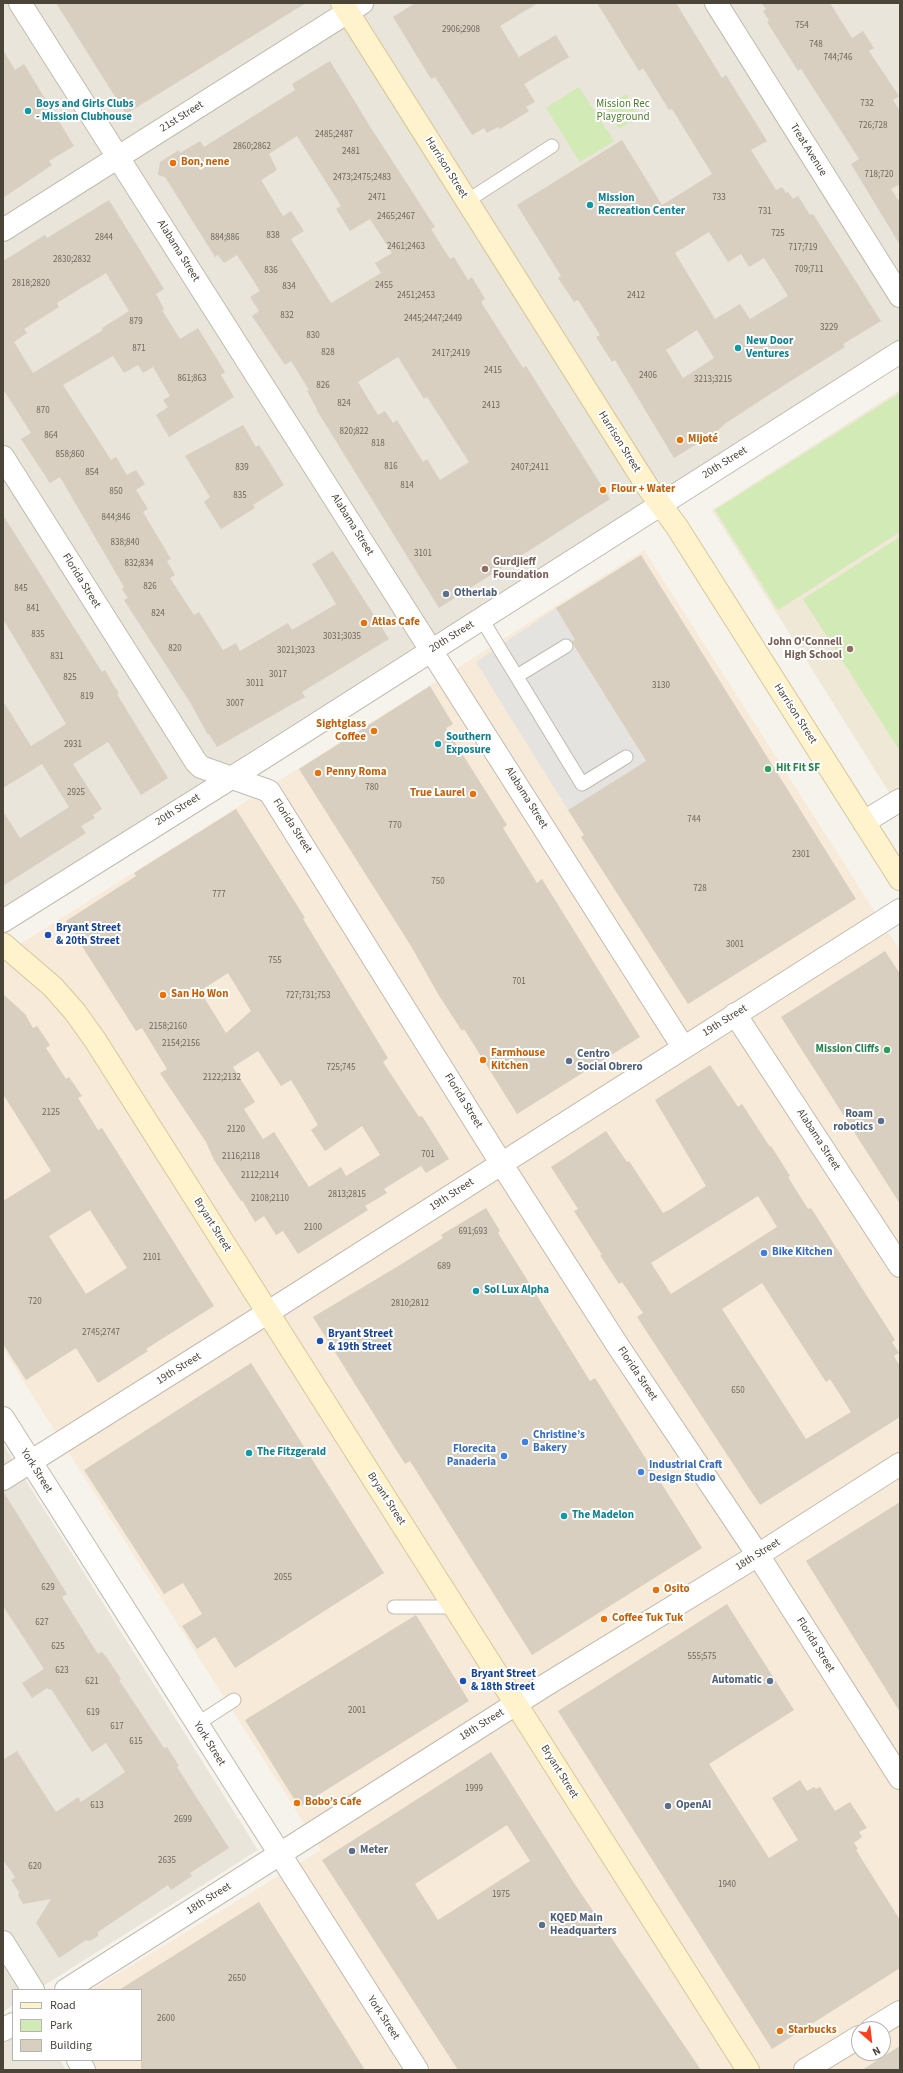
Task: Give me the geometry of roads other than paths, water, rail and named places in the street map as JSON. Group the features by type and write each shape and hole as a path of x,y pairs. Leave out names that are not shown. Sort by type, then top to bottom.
{"street":[{"name":"Alabama Street","path":"20,3 432,649 683,1047"},
{"name":"Treat Avenue","path":"716,3 900,296"},
{"name":"21st Street","path":"3,230 351,6"},
{"name":"Harrison Street","path":"351,6 467,201 660,504 677,527 900,879"},
{"name":"20th Street","path":"3,921 900,352"},
{"name":"Florida Street","path":"3,458 196,762 201,767 232,776 269,791 501,1163 618,1346 758,1555 900,1778"},
{"path":"864,822 900,800"},
{"name":"19th Street","path":"3,1479 267,1313 900,910"},
{"name":"Bryant Street","path":"3,944 53,987 75,1012 95,1040 748,2070"},
{"name":"Alabama Street","path":"735,1014 900,1266"},
{"name":"York Street","path":"3,1418 417,2070"},
{"name":"18th Street","path":"68,1989 516,1704 758,1555 900,1464"},
{"path":"3,1942 33,1989"},
{"path":"885,2021 900,2012"},
{"path":"3,2030 12,2025"},
{"path":"806,2070 851,2042"},
{"path":"79,2061 84,2070"}],"lane":[{"path":"467,201 552,146"},
{"path":"481,618 582,784 626,757"},
{"path":"517,676 566,646"},
{"path":"394,1607 455,1607"},
{"path":"197,1724 234,1700"}],"place":[{"name":"Boys and Girls Clubs - Mission Clubhouse","path":"28,111"},
{"name":"Bon, nene","path":"173,163"},
{"name":"Mission Recreation Center","path":"590,205"},
{"name":"New Door Ventures","path":"738,348"},
{"name":"Mijoté","path":"680,440"},
{"name":"Flour + Water","path":"603,490"},
{"name":"Gurdjieff Foundation","path":"485,569"},
{"name":"Otherlab","path":"446,594"},
{"name":"Atlas Cafe","path":"364,623"},
{"name":"John O'Connell High School","path":"850,649"},
{"name":"Sightglass Coffee","path":"374,731"},
{"name":"Southern Exposure","path":"438,744"},
{"name":"Hit Fit SF","path":"768,769"},
{"name":"Penny Roma","path":"318,773"},
{"name":"True Laurel","path":"473,794"},
{"name":"Bryant Street & 20th Street","path":"48,935"},
{"name":"San Ho Won","path":"163,995"},
{"name":"Mission Cliffs","path":"887,1050"},
{"name":"Farmhouse Kitchen","path":"483,1060"},
{"name":"Centro Social Obrero","path":"569,1061"},
{"name":"Roam robotics","path":"881,1121"},
{"name":"Bike Kitchen","path":"764,1253"},
{"name":"Sol Lux Alpha","path":"476,1291"},
{"name":"Bryant Street & 19th Street","path":"320,1341"},
{"name":"Christine’s Bakery","path":"525,1442"},
{"name":"The Fitzgerald","path":"249,1453"},
{"name":"Florecita Panaderia","path":"504,1456"},
{"name":"Industrial Craft Design Studio","path":"641,1472"},
{"name":"The Madelon","path":"564,1516"},
{"name":"Osito","path":"656,1590"},
{"name":"Coffee Tuk Tuk","path":"604,1619"},
{"name":"Bryant Street & 18th Street","path":"463,1681"},
{"name":"Automatic","path":"770,1681"},
{"name":"Bobo’s Cafe","path":"297,1803"},
{"name":"OpenAI","path":"668,1806"},
{"name":"Meter","path":"352,1851"},
{"name":"KQED Main Headquarters","path":"542,1925"},
{"name":"Starbucks","path":"780,2031"}],"park label":[{"name":"Mission Rec Playground","path":"623,111"}]}
